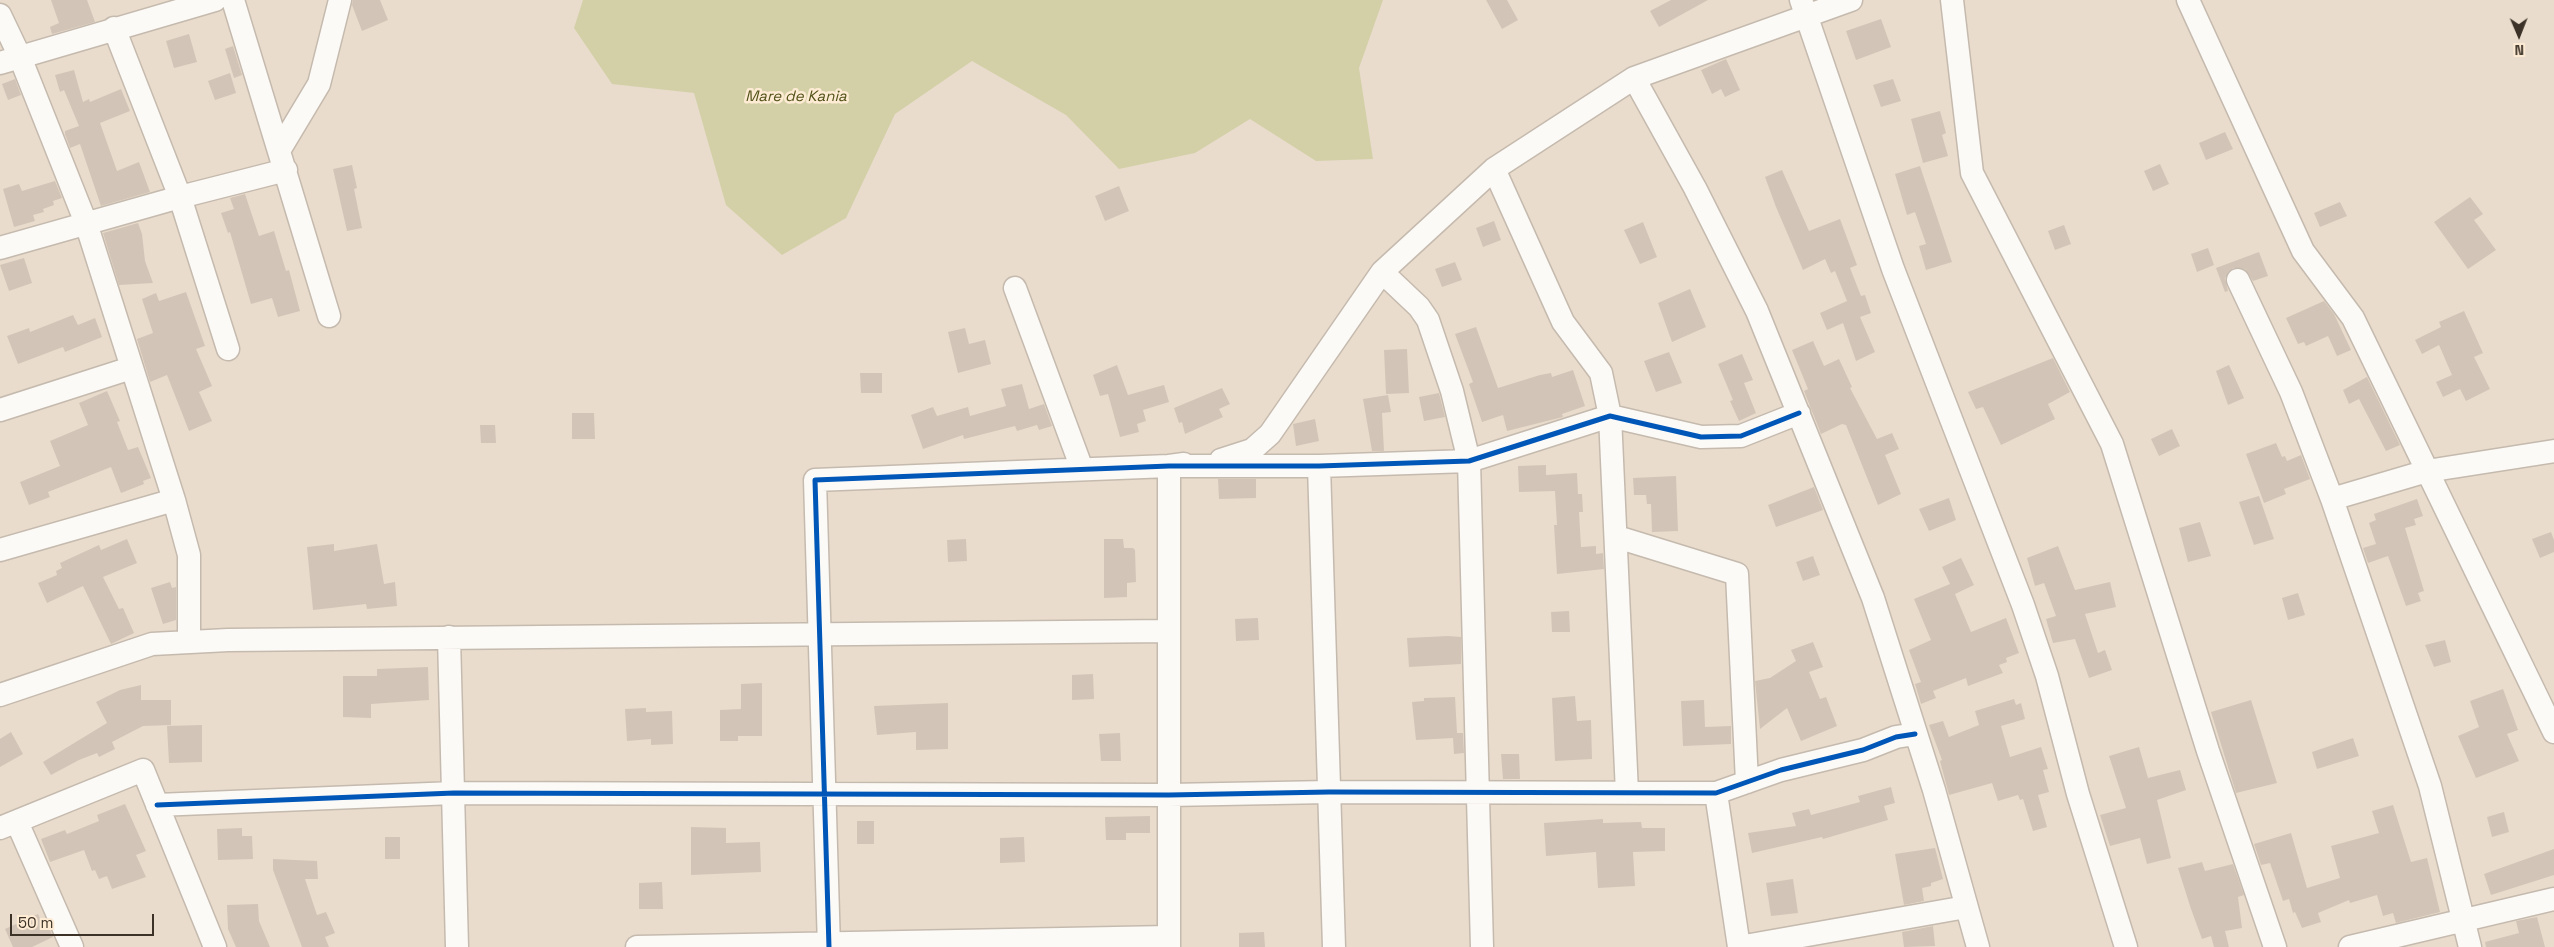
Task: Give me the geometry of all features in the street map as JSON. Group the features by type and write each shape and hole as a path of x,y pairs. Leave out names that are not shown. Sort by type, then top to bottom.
{"street":[{"path":"10,60 215,0"},
{"path":"232,0 283,160 329,316"},
{"path":"0,248 180,197 283,160 319,84 340,0"},
{"path":"1169,466 1223,459 1252,450 1260,443 1278,423 1382,272 1494,169 1634,78 1804,8 1850,0"},
{"path":"1952,0 1972,173 2112,444 2208,750 2276,947"},
{"path":"2188,0 2303,251 2352,318 2554,732"},
{"path":"1804,8 1893,269 2023,605 2047,676 2078,794 2126,947"},
{"path":"0,15 10,60 86,223 174,500 189,554 189,642"},
{"path":"114,28 180,197 228,349"},
{"path":"1634,78 1695,188 1757,311 1873,598 1934,790 1978,947"},
{"path":"1494,169 1563,322 1601,373 1610,416 1617,537 1627,792"},
{"path":"1382,272 1419,307 1428,320 1452,391 1469,461 1482,947"},
{"path":"2238,280 2291,392 2332,499 2430,786 2470,947"},
{"path":"1015,288 1082,469"},
{"path":"0,409 131,368"},
{"path":"829,945 826,792 815,480 1169,466 1318,466 1469,461 1610,416 1701,437 1741,436 1799,413"},
{"path":"2332,499 2427,471 2554,451"},
{"path":"637,947 1169,942 1169,466"},
{"path":"1318,466 1334,947"},
{"path":"0,550 174,500"},
{"path":"1617,537 1737,574 1747,782"},
{"path":"0,695 152,644 449,637 1169,631"},
{"path":"449,637 457,947"},
{"path":"157,806 454,793 826,792 1169,796 1329,792 1716,793 1781,770 1864,750 1896,738 1915,734"},
{"path":"72,947 8,825 143,770 215,947"},
{"path":"1716,793 1739,947 1966,907"},
{"path":"2350,947 2389,936 2463,922 2554,899"}],"water":[{"name":"Mare de Kania","path":"583,0 1383,0 1359,68 1373,159 1316,161 1250,119 1195,153 1119,169 1066,115 972,61 895,114 846,218 782,255 726,205 694,93 612,84 574,28"}],"building":[{"path":"51,0 87,0 95,22 52,34 50,27 59,23"},
{"path":"353,0 380,0 388,20 362,31 352,5"},
{"path":"1486,0 1507,0 1518,20 1502,29"},
{"path":"1671,0 1708,0 1659,27 1650,11"},
{"path":"1881,19 1891,47 1856,60 1846,31"},
{"path":"189,34 197,62 174,68 166,41"},
{"path":"233,46 242,75 234,78 225,49"},
{"path":"1726,59 1740,90 1725,97 1721,89 1712,94 1701,70"},
{"path":"74,70 83,102 89,99 90,102 121,89 130,111 100,123 117,171 139,162 150,192 101,206 80,144 70,148 65,134 65,131 79,126 64,90 60,92 55,75"},
{"path":"230,73 236,93 215,100 208,81"},
{"path":"15,79 21,95 8,100 2,84"},
{"path":"1893,79 1901,101 1881,107 1873,85"},
{"path":"1940,111 1946,133 1942,135 1948,156 1923,163 1911,119"},
{"path":"2225,132 2233,149 2206,160 2199,143"},
{"path":"2160,164 2169,184 2153,191 2144,171"},
{"path":"352,165 357,188 354,189 362,228 347,231 333,169"},
{"path":"1920,166 1952,262 1926,270 1919,246 1926,244 1915,212 1907,215 1895,174"},
{"path":"1782,170 1809,231 1840,219 1857,265 1850,268 1861,296 1865,295 1871,313 1860,317 1875,352 1856,361 1843,323 1827,330 1820,313 1847,301 1835,271 1831,273 1825,259 1803,270 1776,207 1765,177"},
{"path":"55,181 62,198 53,201 54,205 43,209 44,212 33,215 35,221 14,227 3,189 19,184 22,191"},
{"path":"1119,186 1129,211 1105,221 1095,196"},
{"path":"245,194 259,236 274,231 286,271 289,270 300,311 278,317 272,298 251,304 230,232 228,233 221,213 234,209 230,198"},
{"path":"2470,197 2483,214 2474,220 2496,250 2468,269 2434,222"},
{"path":"2340,202 2347,216 2320,227 2314,213"},
{"path":"1494,221 1501,240 1483,247 1476,228"},
{"path":"1643,222 1657,257 1640,264 1624,230"},
{"path":"138,223 142,234 145,261 153,283 119,285 103,233"},
{"path":"2064,225 2071,244 2055,250 2048,231"},
{"path":"2208,248 2214,265 2197,272 2191,254"},
{"path":"2259,252 2268,276 2253,281 2245,269 2233,268 2225,278 2228,291 2225,292 2216,268"},
{"path":"24,258 32,283 9,291 0,265"},
{"path":"1455,262 1462,280 1442,287 1435,269"},
{"path":"1690,289 1706,327 1672,342 1658,303"},
{"path":"186,292 205,346 196,349 212,386 199,392 212,421 189,431 167,375 150,382 137,339 153,333 142,299 156,293 159,301"},
{"path":"2324,301 2334,314 2351,350 2337,356 2328,336 2306,346 2304,342 2298,344 2286,318"},
{"path":"2464,311 2483,353 2474,357 2490,389 2466,401 2460,389 2443,397 2436,382 2452,375 2439,345 2422,354 2415,340 2441,327 2439,322"},
{"path":"73,315 78,325 95,318 102,337 65,352 63,347 18,364 7,336 29,328 30,332"},
{"path":"1476,327 1498,388 1540,375 1551,373 1552,377 1573,370 1585,406 1562,414 1563,417 1507,431 1503,415 1482,422 1469,384 1473,382 1455,334"},
{"path":"965,328 969,344 985,340 991,364 958,373 948,332"},
{"path":"1813,341 1824,366 1839,359 1852,387 1850,388 1877,439 1892,433 1899,449 1885,455 1901,494 1878,505 1846,425 1842,424 1821,434 1804,391 1808,389 1792,350"},
{"path":"1407,349 1409,393 1386,394 1384,350"},
{"path":"1669,352 1682,383 1656,392 1644,361"},
{"path":"1742,354 1753,380 1744,383 1756,413 1739,421 1730,401 1733,400 1718,364"},
{"path":"2053,358 2070,392 2048,404 2055,419 2001,445 1983,407 1976,409 1968,392"},
{"path":"1117,365 1128,395 1164,385 1169,402 1143,410 1146,421 1137,424 1139,432 1120,437 1108,394 1100,396 1093,375"},
{"path":"2229,365 2244,398 2228,405 2216,371"},
{"path":"860,373 882,373 882,393 861,393"},
{"path":"2367,377 2400,445 2386,451 2359,399 2349,404 2343,390"},
{"path":"1022,384 1029,409 1044,404 1052,426 1039,430 1037,425 1017,431 1015,426 964,439 963,435 923,449 911,415 933,407 937,416 968,407 970,416 1006,406 1001,389"},
{"path":"1222,388 1230,404 1219,409 1223,417 1185,434 1182,422 1179,423 1174,408"},
{"path":"107,391 120,421 117,422 128,450 138,447 151,478 143,481 144,484 121,493 111,467 48,492 50,497 29,505 20,482 60,466 50,441 88,425 79,403"},
{"path":"1439,393 1445,417 1424,421 1419,397"},
{"path":"1388,395 1391,412 1382,413 1384,451 1372,451 1363,399"},
{"path":"572,413 594,413 595,439 572,439"},
{"path":"1315,419 1319,441 1296,446 1293,424"},
{"path":"480,425 495,425 496,443 481,443"},
{"path":"2172,429 2180,446 2159,456 2151,439"},
{"path":"2276,443 2282,457 2285,456 2287,461 2301,455 2310,479 2284,489 2286,494 2264,503 2246,454"},
{"path":"1546,465 1546,475 1577,473 1578,494 1582,494 1583,512 1579,512 1581,547 1596,546 1596,554 1603,553 1604,569 1557,574 1554,525 1557,525 1555,491 1519,492 1518,466"},
{"path":"1676,476 1678,531 1652,532 1651,504 1647,504 1646,495 1634,495 1633,478"},
{"path":"1218,479 1256,479 1256,498 1219,499"},
{"path":"1814,487 1823,510 1776,527 1768,505"},
{"path":"2259,496 2274,539 2254,545 2239,502"},
{"path":"1949,498 1956,520 1929,531 1919,509"},
{"path":"2417,499 2423,516 2414,519 2416,525 2405,528 2424,591 2418,593 2421,601 2406,606 2388,556 2368,563 2363,548 2376,544 2369,523 2376,520 2374,514"},
{"path":"2200,522 2211,556 2188,562 2179,528"},
{"path":"2551,532 2554,540 2554,552 2540,558 2532,539"},
{"path":"127,539 137,563 103,577 119,609 123,608 134,633 111,644 83,586 47,603 38,583 57,575 56,571 62,568 60,563 99,545 101,550"},
{"path":"966,539 967,561 948,562 947,540"},
{"path":"1104,539 1123,539 1124,548 1133,548 1135,550 1136,582 1127,583 1127,597 1104,598"},
{"path":"334,544 334,551 377,544 384,584 395,582 397,606 367,609 366,604 313,610 307,547"},
{"path":"2058,546 2075,590 2110,582 2116,607 2085,614 2098,653 2105,650 2112,670 2089,678 2075,639 2053,643 2046,619 2056,616 2044,583 2035,586 2027,558"},
{"path":"1813,556 1820,575 1803,581 1796,562"},
{"path":"1961,558 1974,585 1955,594 1971,632 2006,618 2019,653 2006,658 2007,662 1999,665 2003,673 1968,686 1966,678 1933,691 1936,698 1921,704 1915,684 1921,682 1909,650 1931,640 1914,599 1950,584 1942,567"},
{"path":"170,582 172,588 176,587 176,620 163,624 151,588"},
{"path":"2298,593 2305,615 2288,620 2282,598"},
{"path":"1569,611 1570,632 1552,632 1551,612"},
{"path":"1258,618 1259,640 1236,641 1235,619"},
{"path":"1461,637 1461,664 1409,667 1407,638"},
{"path":"2445,640 2451,662 2434,667 2425,645"},
{"path":"1813,642 1823,667 1809,672 1820,699 1826,697 1837,726 1801,741 1787,708 1760,729 1755,681 1770,678 1796,661 1791,650"},
{"path":"428,667 429,700 371,704 371,718 343,717 343,676 377,676 377,669"},
{"path":"1093,674 1094,699 1072,700 1072,675"},
{"path":"762,683 762,736 738,736 738,741 720,741 720,710 741,709 741,684"},
{"path":"141,685 141,700 171,700 171,725 143,726 112,742 115,749 99,757 97,753 79,760 51,775 43,762 107,723 96,702 120,690"},
{"path":"2503,689 2518,730 2507,734 2519,761 2476,778 2458,736 2479,727 2470,701"},
{"path":"1575,696 1577,721 1591,720 1592,759 1555,761 1552,698"},
{"path":"1455,697 1457,733 1463,733 1464,753 1454,754 1453,738 1416,740 1412,702 1424,701 1424,698"},
{"path":"2014,699 2016,705 2021,703 2025,719 2001,726 2010,757 2041,747 2048,769 2043,770 2049,792 2038,795 2047,827 2033,831 2023,799 2020,800 2018,795 1998,801 1992,783 1949,795 1940,761 1942,760 1929,725 1943,721 1949,737 1979,725 1975,711"},
{"path":"1704,700 1705,727 1731,726 1731,744 1683,746 1681,701"},
{"path":"2251,700 2277,783 2236,793 2211,712"},
{"path":"948,703 948,749 916,750 916,732 877,735 874,706"},
{"path":"646,708 646,712 672,711 673,744 651,745 651,739 627,741 625,709"},
{"path":"202,725 202,762 169,763 167,726"},
{"path":"11,732 23,754 0,767 0,739"},
{"path":"1120,733 1121,761 1101,761 1099,734"},
{"path":"2353,738 2359,756 2317,769 2312,752"},
{"path":"2139,747 2148,778 2180,770 2186,790 2157,800 2171,858 2147,864 2140,838 2110,846 2100,815 2126,808 2109,756"},
{"path":"1501,754 1519,754 1520,779 1503,779"},
{"path":"1891,787 1895,803 1884,806 1888,820 1823,839 1822,837 1752,853 1748,833 1796,826 1792,813 1809,809 1811,815 1860,802 1858,796"},
{"path":"125,804 146,851 136,855 146,877 112,889 107,876 99,879 95,870 92,871 84,850 50,862 41,839 65,830 67,834 99,821 97,815"},
{"path":"2393,805 2411,862 2427,858 2440,912 2396,923 2393,913 2383,916 2377,895 2350,903 2349,900 2318,913 2321,922 2302,928 2295,912 2293,913 2289,899 2283,901 2270,863 2261,865 2254,844 2291,833 2307,888 2340,878 2331,846 2379,833 2372,811"},
{"path":"2504,812 2509,832 2492,837 2487,817"},
{"path":"1150,816 1150,833 1126,833 1126,840 1106,840 1105,817"},
{"path":"1603,819 1603,823 1641,822 1642,828 1665,828 1665,851 1633,852 1635,886 1598,888 1596,852 1546,856 1544,823"},
{"path":"857,821 874,821 874,844 857,844"},
{"path":"691,827 726,828 726,843 760,842 761,872 691,875"},
{"path":"242,828 242,836 252,836 253,859 218,860 217,829"},
{"path":"385,837 400,837 400,859 385,859"},
{"path":"1024,837 1025,862 1000,863 1000,838"},
{"path":"1935,848 1943,879 1931,883 1931,886 1922,888 1924,901 1904,905 1895,854"},
{"path":"2554,849 2554,875 2491,895 2484,874"},
{"path":"273,859 317,861 318,879 305,879 317,915 326,912 335,933 325,937 329,947 302,947 273,870"},
{"path":"2202,862 2205,871 2233,864 2244,895 2238,897 2242,928 2225,931 2229,947 2214,947 2211,936 2202,939 2178,868"},
{"path":"1793,879 1798,913 1771,916 1766,883"},
{"path":"662,882 663,909 639,909 639,883"},
{"path":"258,904 259,921 270,947 236,947 228,929 227,905"},
{"path":"38,914 43,925 47,923 53,937 32,947 13,947 5,929"},
{"path":"2537,917 2545,947 2486,947 2485,942 2519,933 2516,921"},
{"path":"1933,926 1935,946 1904,947 1902,932"},
{"path":"1264,932 1265,947 1239,947 1239,933"}],"cycle path":[{"path":"829,947 815,480 1169,466 1319,466 1469,461 1610,416 1701,437 1741,436 1799,413"},
{"path":"157,805 454,793 1169,795 1329,792 1716,793 1781,770 1863,750 1896,737 1915,734"}]}
